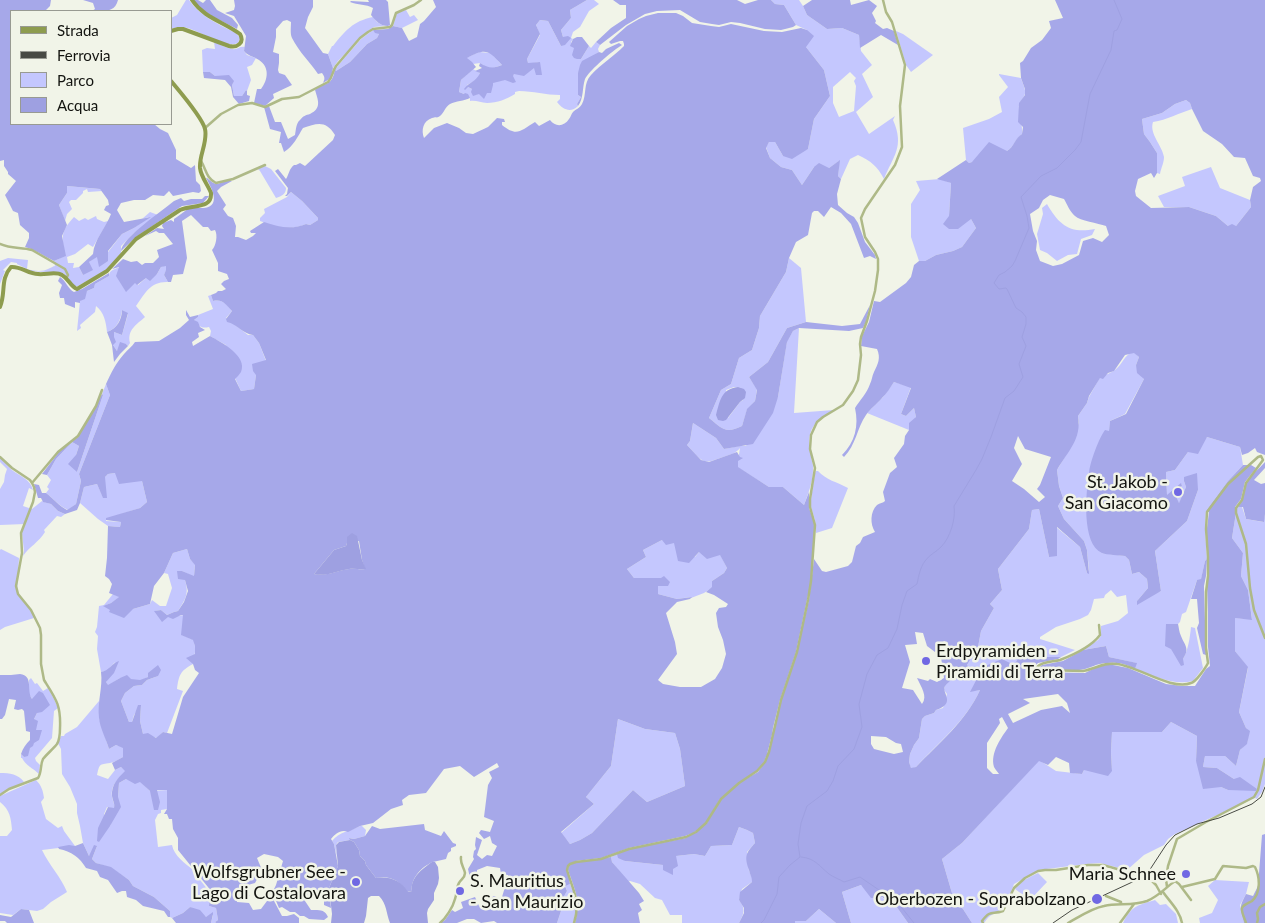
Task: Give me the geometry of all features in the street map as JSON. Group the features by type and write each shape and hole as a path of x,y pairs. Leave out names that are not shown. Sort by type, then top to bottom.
{"main road":[{"path":"172,31 183,29 229,46 236,46 242,41 240,34 208,17 201,12 192,0"},
{"path":"0,307 2,284 6,272 11,267 18,267 34,274 60,274 72,287 77,289 107,271 126,249 145,232 185,207 208,204 212,193 202,174 200,161 206,134 205,128 200,118 172,82"}],"street":[{"path":"205,128 221,114 238,105 252,104 265,107 282,99 299,97 325,84 332,79 334,69 339,61 364,34 373,29 390,27 396,13 421,0"},
{"path":"574,923 578,905 567,870 570,864 601,859 629,849 686,837 696,832 706,823 721,799 739,783 758,771 765,762 769,752 781,700 797,652 811,581 815,525 810,508 810,499 815,468 810,449 811,435 817,422 837,409 849,398 858,380 861,337 875,291 878,270 878,258 865,237 861,218 895,165 902,147 900,106 905,65 892,22 886,12 884,0"},
{"path":"200,161 206,174 216,183 233,179 265,165"},
{"path":"0,244 32,250 65,269 68,275 66,279"},
{"path":"32,483 58,452 78,436 96,406 102,390"},
{"path":"1099,625 1100,635 1096,641 1066,657 1039,664 1037,667 1039,669 1083,671 1099,665 1118,664 1130,667 1157,679 1180,684 1193,683 1208,663 1206,648 1207,512 1228,484 1261,456 1263,460 1246,483 1242,500 1236,508 1236,513 1246,544 1254,610 1265,638"},
{"path":"0,457 32,483 35,492 30,512 21,531 22,553 16,586 18,594 31,610 40,628 43,676 58,704 61,718 58,742 43,760 38,778 0,795"},
{"path":"1167,887 1166,874 1177,839 1254,797 1258,790 1265,760"},
{"path":"440,923 453,905 458,884 464,876 460,857"},
{"path":"983,923 982,921 992,912 1003,911 1013,889 1038,871 1056,870 1088,864 1103,865 1149,878 1176,909 1182,923"},
{"path":"1182,888 1215,878 1222,866 1255,867 1258,875 1256,896 1242,908 1246,923"},
{"path":"1068,923 1101,906 1134,904 1149,900 1162,893 1175,881 1191,900"},
{"path":"1106,896 1121,902 1121,904"},
{"path":"1120,923 1134,904"},
{"path":"1257,923 1257,913 1260,907 1265,904"}],"green space":[{"path":"186,0 189,0 210,19 236,33 240,38 238,43 231,44 217,41 186,28 172,29 172,18 177,15"},
{"path":"587,0 594,0 599,4 589,11 580,27 573,32 571,42 581,59 589,46 591,48 596,42 600,45 599,52 578,73 578,95 581,97 577,104 578,106 570,110 562,107 557,102 560,99 560,95 519,91 509,98 487,103 470,101 470,98 459,92 461,80 473,69 480,73 478,79 467,85 475,95 492,83 540,62 528,64 527,59 540,35 536,25 540,20 548,21 561,46 563,37 561,30 571,18 570,10"},
{"path":"771,0 799,0 807,15 827,29 842,28 859,35 861,51 872,65 862,74 873,97 856,112 869,134 895,116 893,120 898,144 884,179 873,164 858,155 850,159 841,179 838,176 839,161 829,168 814,167 802,185 792,170 781,167 770,158 766,147 769,142 775,142 783,156 808,149 814,119 830,96 824,70 806,47 807,30 796,25 784,5 775,4","holes":["850,72 856,78 854,81 856,86 854,111 839,117 833,103 833,87"]},
{"path":"406,10 410,17 414,15 418,20 402,28 393,26 397,13"},
{"path":"373,17 384,26 374,27 368,31 333,68 328,54 332,46 355,24"},
{"path":"373,30 379,34 377,38 367,44 350,62 336,71 335,69 361,39"},
{"path":"896,31 933,55 911,72 906,65"},
{"path":"214,42 232,49 245,47 244,51 247,55 256,58 252,65 247,67 251,80 247,91 242,96 234,96 233,81 215,76 210,72 203,72 202,50 207,48 215,49"},
{"path":"479,52 491,53 502,65 487,68 480,63 473,64 466,58"},
{"path":"999,74 1021,78 1025,92 1019,107 1022,134 1007,151 969,163 966,160 963,128 989,119 1002,112 999,97 1008,87"},
{"path":"1186,100 1190,103 1192,109 1153,122 1154,135 1164,157 1160,174 1157,173 1157,153 1144,134 1142,119 1162,113 1175,104"},
{"path":"265,166 271,169 286,188 282,196 276,198 258,169"},
{"path":"1211,167 1220,188 1250,200 1251,207 1236,226 1228,226 1216,216 1189,207 1164,207 1158,196 1185,186 1182,177"},
{"path":"940,179 951,183 949,216 971,219 976,228 962,247 936,255 925,261 919,261 911,237 911,204 920,190 916,181"},
{"path":"67,186 100,189 102,191 88,192 87,189 76,200 71,200 69,202 72,209 67,214 65,221 59,205 67,193"},
{"path":"291,192 302,201 318,220 310,225 306,224 289,228 260,221 260,218 265,213 264,209 287,197"},
{"path":"1047,204 1056,217 1066,226 1079,230 1095,229 1092,235 1081,239 1077,254 1068,255 1057,261 1040,250 1037,234 1043,214 1042,208"},
{"path":"150,212 158,215 134,233 121,246 121,253 106,270 78,286 74,286 63,273 31,271 27,269 43,271 55,266 54,261 65,256 63,235 66,227 74,217 79,221 85,218 88,220 96,216 97,219 104,222 108,221 93,247 88,244 75,254 67,257 68,263 74,263 73,268 79,267 83,275 89,262 97,256 108,252 122,234 149,217 142,219"},
{"path":"8,258 28,260 27,269 11,262 3,270 5,271 0,284 0,261"},
{"path":"789,258 801,268 806,322 787,328 768,362 749,377 757,389 755,401 747,410 742,426 732,430 724,429 709,418 721,390 731,384 739,358 752,350 759,328 760,316 786,272","holes":["734,387 741,388 743,400 728,418 726,390"]},
{"path":"166,265 164,275 168,282 162,282 153,286 136,306 145,317 131,331 128,346 126,344 117,351 113,345 114,332 122,335 128,314 122,310 118,323 107,332 104,318 96,306 95,312 80,325 81,328 77,331 80,301 87,291 109,276 111,271 120,267 138,285 146,278 157,274 161,267"},
{"path":"211,295 213,301 222,301 232,311 226,318 248,335 253,335 259,343 266,361 256,375 254,389 241,391 235,378 226,345 210,336 211,331 209,327 204,328 194,320 198,315 213,309 208,296"},
{"path":"799,328 794,413 834,410 816,423 811,433 810,446 813,474 804,505 783,487 769,487 737,467 740,448 732,454 712,461 704,461 687,445 690,441 693,423 716,438 724,449 746,446 778,397 787,341 793,331"},
{"path":"1134,352 1139,357 1136,365 1144,379 1125,414 1110,421 1102,553 1125,556 1129,560 1132,574 1139,572 1147,579 1148,588 1137,601 1161,591 1155,551 1187,521 1198,490 1184,481 1186,487 1179,504 1174,492 1182,486 1181,484 1167,496 1166,472 1175,470 1188,452 1207,437 1240,447 1243,465 1228,481 1206,511 1207,559 1201,580 1197,580 1186,612 1182,614 1180,622 1178,624 1167,624 1171,648 1183,659 1191,627 1195,628 1203,668 1193,681 1171,681 1135,669 1136,663 1109,657 1106,646 1083,650 1101,636 1101,626 1118,621 1128,613 1126,595 1117,597 1111,590 1104,598 1094,599 1088,615 1056,627 1040,637 1040,639 1075,650 1061,657 1019,657 1014,665 971,691 980,690 967,712 943,740 916,767 911,769 909,762 910,754 919,738 922,719 943,708 947,694 944,690 945,685 967,665 978,647 981,631 994,608 990,604 1002,590 998,569 1029,529 1032,510 1039,509 1049,557 1056,527 1080,547 1087,573 1089,570 1084,541 1064,519 1058,506 1063,498 1057,470 1066,455 1079,423 1078,416 1100,377 1114,371 1128,355"},
{"path":"894,382 911,387 901,414 906,416 914,408 916,417 909,430 867,413 883,397"},
{"path":"106,384 110,395 79,474 81,481 76,504 68,510 46,493 51,480 47,475 56,459 72,442 79,446 76,455 77,472"},
{"path":"0,458 12,470 28,481 32,487 33,490 29,488 23,506 32,509 42,501 51,504 58,511 65,514 61,517 57,516 44,530 43,536 23,556 22,533 25,524 0,525 0,489 7,469 0,462"},
{"path":"816,471 848,488 832,528 816,533 811,499"},
{"path":"115,473 142,481 147,502 140,508 106,519 106,521 121,522 120,527 108,526 80,503 84,487 97,484 103,497 105,477 108,474"},
{"path":"1235,507 1242,507 1246,519 1263,522 1265,514 1265,784 1262,792 1257,799 1255,798 1175,834 1164,845 1144,855 1127,870 1100,863 1039,870 1014,884 1004,911 992,914 984,923 972,923 963,909 954,900 942,859 962,843 1039,760 1056,771 1082,774 1084,770 1112,771 1112,732 1162,732 1171,722 1197,736 1196,761 1221,787 1228,790 1234,779 1217,768 1203,767 1205,756 1225,756 1236,766 1240,750 1247,743 1249,731 1239,712 1248,668 1235,651 1235,618 1252,619 1248,590 1241,576 1243,553 1232,538"},
{"path":"662,540 674,542 695,557 699,552 720,554 727,568 724,573 712,581 713,587 691,598 677,599 658,594 661,578 634,578 627,569 646,557 643,550"},
{"path":"187,549 190,559 195,564 194,577 182,571 187,588 184,600 178,611 167,615 161,610 155,611 168,617 184,615 182,635 194,640 194,658 193,664 183,671 180,677 177,689 183,691 167,733 163,732 157,738 143,734 140,721 141,705 134,715 132,722 129,722 121,701 125,693 134,686 142,685 147,680 158,676 148,677 140,681 120,678 108,686 106,682 115,662 107,671 101,672 97,649 98,636 95,632 99,606 104,605 113,594 120,597 104,606 133,609 150,604 152,600 160,606 166,606 172,588 168,574 164,573 173,553"},
{"path":"0,550 19,558 17,593 34,618 0,630"},
{"path":"31,678 43,691 48,688 58,708 54,711 52,738 35,758 40,765 39,774 21,758 21,754 24,757 41,730 36,730 34,719 37,713 29,694 29,680"},
{"path":"99,701 99,718 109,749 116,745 123,747 123,757 114,762 100,765 97,775 108,779 115,770 121,767 126,771 112,789 114,809 107,807 104,814 110,826 118,797 119,783 126,779 140,781 150,791 168,790 167,809 161,810 161,813 158,814 155,820 158,847 172,845 177,856 193,870 210,893 209,906 216,908 218,920 216,923 211,923 213,915 206,917 190,907 183,913 172,918 170,917 170,911 154,897 133,886 129,880 111,868 96,863 92,859 97,846 89,856 83,843 77,804 62,774 61,749 58,743 61,736 77,727"},
{"path":"618,719 645,729 675,733 680,749 685,786 647,802 633,790 592,833 570,844 561,833 594,804 586,797 611,766"},
{"path":"0,773 14,774 24,782 0,794"},
{"path":"36,780 43,793 44,798 41,802 46,819 58,828 62,826 75,846 42,850 67,892 43,909 37,911 21,909 13,915 0,913 0,836 7,836 12,830 9,814 0,802 0,796"},
{"path":"360,826 366,830 365,836 338,842 336,845 337,858 332,841 341,834"},
{"path":"739,827 753,833 755,843 747,852 752,882 742,889 739,900 744,911 739,923 682,923 682,915 670,915 662,900 655,898 640,884 628,882 612,862 611,857 617,854 625,861 663,865 673,874 676,856 694,854 705,856 711,846 732,845"},
{"path":"1038,873 1047,882 1030,900 1015,889 1022,881"},
{"path":"1215,880 1249,882 1246,894 1240,905 1244,923 1200,923 1199,918 1212,913 1218,900 1208,886"},
{"path":"570,884 576,903 573,923 557,923 563,898 567,891 565,885"},
{"path":"861,885 896,906 908,923 851,923 842,892"},
{"path":"1155,900 1160,905 1166,904 1176,914 1178,923 1123,923 1129,913 1136,907"},
{"path":"819,909 836,923 795,923 795,921 806,921"}],"shaded area":[{"path":"0,0 51,0 50,6 46,10 10,10 10,125 155,125 168,133 176,150 176,159 191,168 195,165 196,181 200,185 201,191 199,193 193,192 173,196 169,191 164,196 153,195 145,200 121,203 117,210 124,222 151,217 122,234 108,251 108,261 99,267 97,257 89,262 93,270 83,275 79,267 93,254 111,214 104,210 109,205 108,200 100,189 67,186 67,193 59,205 67,225 62,236 66,256 54,261 25,247 29,233 20,225 18,213 13,211 5,195 16,181 8,174 4,166 4,160 0,161"},
{"path":"83,0 118,0 114,7 108,10 94,10 95,9 93,3"},
{"path":"193,0 203,3 206,0 210,0 217,10 232,18 238,25 237,29 208,13"},
{"path":"234,0 313,0 313,7 305,28 323,53 328,54 333,68 331,78 323,83 323,74 318,74 292,38 291,22 283,21 276,29 273,52 279,54 279,73 285,75 292,85 273,94 274,98 265,106 254,103 257,89 261,89 267,74 263,63 244,51 246,36 234,16 225,13 234,10"},
{"path":"368,0 386,0 388,2 390,25 383,25 376,21 371,15 373,8 350,2 369,2"},
{"path":"433,0 587,0 570,10 571,18 561,30 563,37 568,36 571,38 565,45 561,46 548,21 540,20 536,25 540,34 527,59 528,63 540,62 542,75 536,75 534,68 524,76 514,74 516,82 513,83 505,80 493,83 491,93 487,93 484,99 479,94 473,96 472,89 468,87 464,89 480,73 475,71 482,68 479,66 480,63 491,67 502,65 486,52 467,58 476,67 461,80 459,92 468,94 470,98 450,104 440,116 427,121 423,129 424,138 434,128 447,123 466,133 473,134 488,127 497,118 504,119 505,122 502,122 502,125 515,132 535,122 539,126 550,120 557,125 565,124 573,112 582,104 586,85 591,75 624,46 623,41 611,44 609,42 627,26 646,16 658,13 676,13 692,23 719,27 731,24 764,31 782,32 801,28 814,36 806,47 824,70 830,96 814,119 808,149 792,159 783,156 775,142 769,142 766,148 770,158 781,167 792,170 802,185 814,167 819,163 829,168 840,160 838,176 841,179 837,194 838,205 854,217 865,242 876,259 870,256 864,258 851,224 841,213 831,207 824,217 818,211 814,211 808,235 796,242 789,258 786,272 760,316 759,328 752,350 739,358 731,384 721,390 709,418 728,430 742,426 747,409 755,401 757,390 749,377 768,362 787,328 806,322 842,326 860,324 870,305 866,322 863,328 849,331 799,328 793,331 787,342 778,397 773,413 753,444 724,449 716,438 693,423 690,441 687,445 701,460 709,462 737,452 743,458 738,461 738,467 769,487 783,487 804,505 809,492 809,508 815,524 811,581 796,652 780,700 771,744 764,762 757,771 720,799 706,822 696,832 629,848 601,858 576,861 567,866 570,884 565,886 567,891 563,898 557,923 497,923 494,921 481,923 474,919 467,919 457,923 441,923 452,910 455,912 463,908 461,902 475,897 479,906 494,896 502,897 505,887 510,883 508,875 501,874 500,868 487,866 477,870 477,876 470,878 468,869 474,859 476,837 482,840 477,855 482,859 487,855 492,856 497,846 492,843 490,836 484,839 479,833 481,830 490,832 494,821 484,817 488,785 492,778 489,772 499,767 497,763 474,777 460,766 444,769 426,793 409,795 402,800 403,805 391,809 373,823 334,835 331,839 334,844 338,866 329,888 331,908 324,905 324,898 320,891 309,891 305,901 311,910 325,913 328,917 324,920 309,919 282,907 279,908 273,891 283,861 278,857 264,854 257,858 262,870 255,883 244,886 250,896 237,898 237,902 249,903 253,910 261,909 267,901 273,899 282,916 294,914 299,918 299,923 216,923 218,920 216,908 209,906 210,893 212,892 178,850 178,838 173,829 172,819 169,819 167,814 164,814 167,809 167,790 157,790 160,802 158,810 154,810 150,791 140,782 135,784 126,779 119,783 118,797 121,807 99,842 97,841 98,828 108,807 114,808 112,792 114,785 125,771 121,767 115,770 112,763 123,757 123,748 116,745 109,749 100,722 101,672 119,661 114,673 106,682 108,685 127,675 131,679 140,680 148,677 148,673 158,665 161,670 158,676 147,680 142,685 134,686 125,693 121,701 129,722 132,722 138,705 141,705 140,721 143,734 148,733 156,738 163,732 172,734 183,697 199,673 186,658 195,654 195,646 193,640 181,635 183,615 173,619 168,617 162,622 154,611 161,610 167,615 178,611 188,591 185,580 178,579 177,571 194,576 195,565 190,559 187,549 173,553 164,573 154,586 150,604 133,609 124,618 109,612 110,610 103,606 119,597 109,593 112,584 105,576 108,526 120,527 121,522 106,520 106,518 140,508 147,502 142,481 119,484 115,473 108,474 105,477 107,498 103,498 97,484 84,487 77,510 65,514 58,511 51,504 43,502 41,498 38,498 34,484 39,485 42,493 46,493 67,510 76,504 81,481 79,474 110,395 106,384 114,368 135,342 159,341 180,328 189,320 186,310 190,317 198,315 194,320 205,330 198,333 199,337 192,342 193,346 210,336 232,350 241,360 241,372 235,379 241,391 254,389 256,375 252,364 266,360 259,343 253,335 227,322 226,319 232,311 222,301 213,301 211,295 226,289 221,284 229,279 227,274 218,271 218,263 212,250 216,240 215,230 211,231 208,227 203,227 191,215 182,221 187,258 183,274 173,275 171,282 168,282 164,275 166,266 161,267 150,281 146,278 137,285 135,283 126,292 116,276 119,267 112,269 123,259 131,262 137,261 142,265 153,263 159,257 157,250 173,244 164,233 156,231 145,236 157,228 164,229 163,223 171,220 174,222 174,219 188,209 209,207 213,204 214,196 206,178 215,184 232,181 217,191 226,205 223,209 228,216 233,218 236,226 235,237 246,240 256,233 251,233 250,231 264,222 290,227 310,225 318,220 302,201 291,192 285,196 288,188 275,171 278,169 286,179 294,165 300,163 305,166 333,140 335,135 325,125 308,126 303,128 293,144 284,152 281,143 279,143 281,132 270,129 264,107 269,106 275,122 281,122 288,139 295,135 299,121 314,112 318,106 315,90 332,79 335,69 336,71 350,62 367,44 377,38 379,34 373,30 388,29 393,26 402,28 409,41 417,37 420,24 436,7","holes":["662,540 666,545 674,543 678,561 689,563 699,552 707,559 720,555 727,568 724,573 712,581 712,587 706,592 728,604 726,607 719,608 716,613 726,654 722,668 715,679 701,687 680,687 663,684 658,680 677,654 666,613 677,602 692,597 677,599 658,594 658,586 668,586 670,582 664,576 661,578 634,578 627,569 646,557 643,550","359,541 365,569 314,574 334,550 346,546 347,543","618,719 645,729 675,733 680,749 685,786 647,802 633,790 592,833 570,844 561,832 594,804 586,797 611,766"]},
{"path":"613,0 737,0 745,4 758,0 771,0 775,4 784,5 796,25 781,30 765,29 731,22 719,25 700,22 680,10 657,11 645,14 626,25 600,45 596,42 611,28 626,18 626,5 620,5"},
{"path":"812,0 850,0 851,5 869,0 877,6 872,13 876,21 875,23 883,29 887,28 894,31 898,45 881,35 860,48 859,35 842,28 827,29 807,15 803,6"},
{"path":"1055,0 1265,0 1265,455 1257,452 1255,448 1242,455 1240,447 1207,437 1198,454 1188,452 1175,470 1166,472 1167,495 1181,483 1182,486 1174,492 1179,503 1186,487 1184,477 1197,473 1198,490 1187,521 1155,551 1161,591 1137,605 1137,601 1148,588 1147,579 1139,572 1132,574 1129,560 1125,556 1104,554 1095,548 1086,517 1089,473 1098,444 1105,430 1109,431 1110,421 1126,414 1144,379 1137,373 1136,365 1139,357 1134,353 1125,355 1114,371 1108,373 1103,379 1100,378 1089,396 1087,403 1078,416 1079,424 1076,438 1057,470 1063,498 1058,506 1064,519 1084,541 1087,550 1089,574 1087,573 1080,547 1057,527 1057,556 1049,557 1039,509 1032,510 1029,529 998,569 1002,590 990,604 994,608 981,631 978,647 967,665 970,670 958,679 951,679 944,689 947,698 946,704 922,719 919,738 910,754 909,762 911,768 916,767 960,722 980,690 970,692 983,667 1002,659 1014,665 1019,657 1061,657 1038,663 1034,667 1036,672 1085,673 1108,664 1128,668 1166,684 1195,686 1210,666 1207,586 1207,528 1209,512 1206,511 1228,481 1243,465 1251,465 1256,468 1245,482 1241,499 1235,507 1232,538 1243,553 1241,576 1248,590 1252,620 1235,618 1235,651 1248,667 1239,712 1246,728 1250,731 1247,744 1240,750 1236,766 1225,756 1205,756 1203,767 1217,768 1234,779 1240,777 1257,789 1256,791 1228,790 1221,787 1203,789 1196,761 1197,736 1171,722 1162,732 1112,732 1112,771 1108,776 1084,770 1082,774 1070,773 1069,763 1056,757 1048,765 1039,761 962,843 942,859 954,900 963,909 972,923 908,923 896,906 882,897 871,898 861,885 842,892 851,923 836,923 819,909 806,921 795,921 795,923 739,923 744,913 744,908 739,900 740,892 752,882 746,858 755,843 753,833 739,827 732,845 711,846 705,856 694,854 676,856 678,866 673,869 673,875 663,870 663,865 625,861 618,858 617,854 630,849 686,838 707,823 721,799 739,783 758,772 765,762 781,700 797,652 809,600 814,559 822,571 826,572 848,566 852,562 856,546 863,537 875,532 872,522 873,511 877,505 885,501 883,492 890,473 897,467 894,458 904,444 905,436 909,430 909,423 916,417 914,408 906,416 901,414 911,388 894,382 866,415 848,452 844,457 842,455 850,445 855,433 855,408 869,387 877,366 879,355 877,349 861,346 862,336 869,322 874,301 880,302 906,283 911,277 914,265 919,261 925,261 936,255 962,247 976,228 971,219 958,229 949,229 943,224 949,216 951,183 937,179 966,160 969,163 972,162 989,142 1007,151 1022,134 1023,127 1018,122 1019,103 1025,95 1025,89 1021,78 1020,63 1031,48 1042,40 1051,28 1049,21 1063,18","holes":["1186,100 1190,103 1203,131 1222,144 1234,157 1245,158 1253,176 1260,178 1261,181 1253,187 1250,200 1251,207 1236,226 1232,224 1228,226 1216,216 1189,207 1151,208 1136,196 1135,191 1138,179 1151,173 1154,178 1157,173 1157,153 1144,134 1142,119 1162,113 1175,104","1050,195 1064,199 1077,218 1106,226 1109,235 1102,242 1093,238 1083,241 1079,255 1062,264 1053,266 1040,261 1036,250 1037,241 1030,214 1039,208 1043,200","1018,436 1025,449 1051,457 1037,489 1045,497 1039,502 1012,481 1022,464 1014,448","915,632 923,633 927,646 935,652 944,641 947,643 941,657 944,678 937,682 930,679 928,681 917,678 924,695 922,704 913,690 902,688 910,662 905,645 917,644","1058,694 1067,703 1070,713 1062,706 1041,710 1013,723 1008,714 1030,703 1023,699","1002,717 1008,728 1002,736 994,756 994,767 999,774 993,774 987,768 987,743 1000,723 999,719","871,736 886,737 901,744 903,752 894,754 874,749 871,744"]},
{"path":"582,37 589,46 581,59 574,58 572,55 574,48 570,46 573,39"},
{"path":"619,43 622,45 594,68 585,79 581,100 578,106 577,104 581,97 578,95 578,73 582,61 599,52 602,53"},
{"path":"203,72 210,72 215,76 229,75 234,81 232,85 234,96 242,96 246,90 247,95 250,96 249,101 239,104 233,97 231,87 225,80 204,78"},
{"path":"205,196 209,196 203,203 182,206 136,237 121,251 135,232 174,201 181,198 184,201 202,199"},
{"path":"109,273 109,276 87,291 85,299 80,301 80,303 75,302 75,308 65,304 64,298 60,298 59,293 62,285 58,281 60,277 74,292"},
{"path":"122,310 128,313 122,335 114,332 116,342 113,345 117,351 120,342 128,346 114,362 112,345 107,332 114,329 121,317"},
{"path":"102,394 77,472 68,464 76,455 79,446 72,442 56,459 47,475 42,474 59,452 78,437"},
{"path":"1265,462 1265,468 1254,480 1261,484 1265,483 1264,522 1246,519 1243,507 1238,507 1246,484"},
{"path":"1207,559 1204,586 1206,655 1203,654 1197,628 1199,623 1197,599 1191,599 1197,580 1201,579"},
{"path":"1166,624 1178,624 1186,650 1183,659 1184,665 1181,666 1171,649 1165,646"},
{"path":"1106,646 1109,657 1137,663 1135,669 1126,665 1111,663 1074,670 1040,667 1063,661 1083,650"},
{"path":"20,674 27,677 32,699 39,691 43,693 50,705 42,712 37,713 34,719 38,721 36,730 42,730 39,740 30,748 28,756 24,757 21,754 30,740 30,732 26,731 24,711 22,709 14,709 16,700 9,699 5,715 0,719 0,675"},
{"path":"424,824 425,830 441,836 444,831 456,846 451,848 446,859 433,862 421,870 413,882 412,891 407,892 394,879 376,878 360,856 354,842 349,838 354,839 365,836 372,826 380,829"},
{"path":"1265,834 1265,923 1244,923 1241,906 1246,894 1253,896 1258,886 1262,835"},
{"path":"83,843 89,856 94,845 97,846 92,859 96,863 111,867 129,880 133,886 154,897 170,911 170,917 164,911 143,906 136,900 127,897 126,891 117,893 108,880 100,877 97,871 86,868 75,856 58,847 75,846"},
{"path":"611,857 612,862 644,901 639,904 642,910 638,913 640,923 575,923 577,902 568,870 570,865 576,862"},
{"path":"190,907 200,910 206,917 213,912 211,923 176,923 172,918"},
{"path":"21,909 29,910 34,923 7,923 0,921 0,915 11,917"}],"water":[{"path":"738,387 746,392 745,398 726,420 718,420 716,415 722,396 728,390"},
{"path":"352,533 357,536 366,569 314,574 334,550 346,546 347,537"},
{"name":"Wolfsgrubner See - Lago di Costalovara","path":"350,840 354,842 360,856 376,878 394,880 402,884 408,892 412,891 413,882 418,874 432,862 435,862 438,867 439,878 434,893 434,900 427,913 428,923 390,923 382,899 379,896 371,896 368,898 364,923 331,923 332,914 329,888 338,866 336,845 339,842"}],"waterway":[{"path":"761,923 777,894 779,877 800,857 798,844 801,823 807,806 827,791 838,766 854,749 862,727 859,704 867,674 877,655 888,648 897,629 907,591 917,584 925,561 941,547 950,534 954,506 982,459 1005,398 1014,391 1023,377 1019,364 1026,346 1022,337 1026,317 1016,308 1007,289 999,289 994,283 999,275 1012,266 1029,228 1021,197 1041,176 1057,168 1081,142 1090,94 1111,50 1114,31 1117,30 1122,19 1114,0"},
{"path":"801,857 813,861 829,874 844,882 860,877 898,903 914,923"}],"railway":[{"path":"1053,923 1072,910 1141,878 1149,871 1175,835 1197,824 1219,818 1252,804 1261,797 1265,787"}],"place":[{"name":"St. Jakob - San Giacomo","path":"1178,492"},
{"name":"Erdpyramiden - Piramidi di Terra","path":"926,661"},
{"name":"Maria Schnee","path":"1186,874"},
{"name":"Wolfsgrubner See - Lago di Costalovara","path":"356,882"},
{"name":"S. Mauritius - San Maurizio","path":"460,891"},
{"name":"Oberbozen - Soprabolzano","path":"1097,899"}]}
